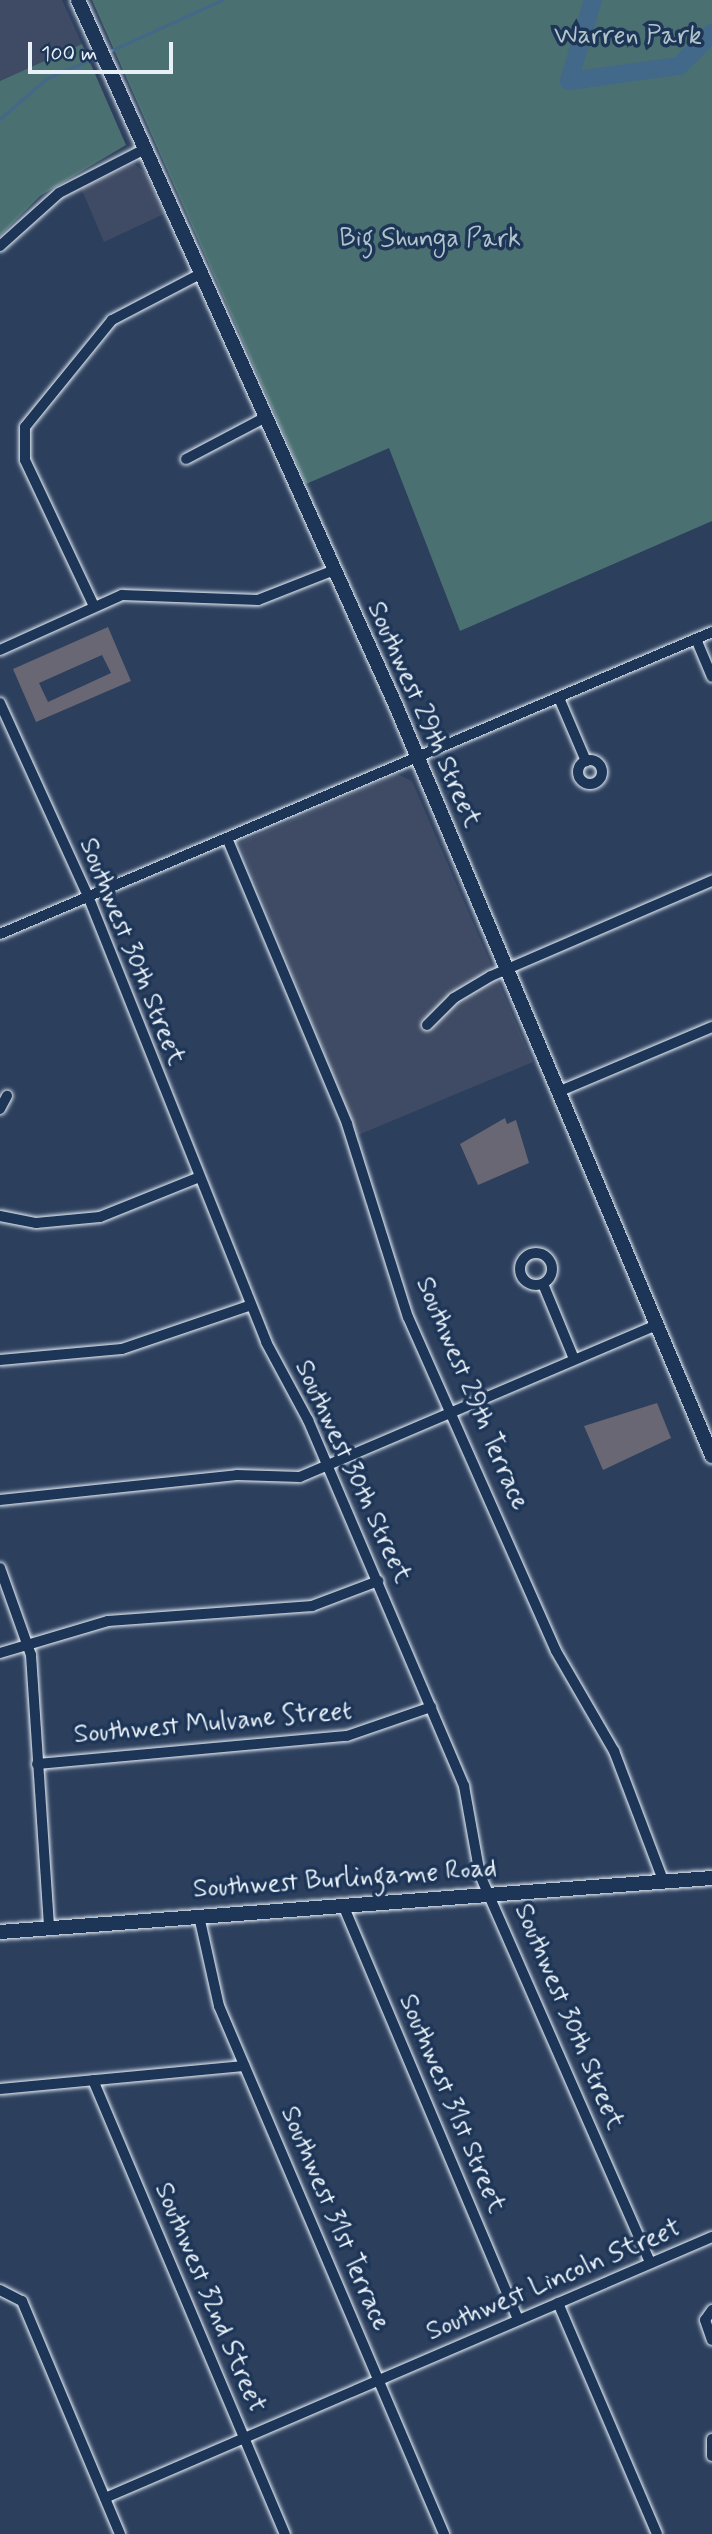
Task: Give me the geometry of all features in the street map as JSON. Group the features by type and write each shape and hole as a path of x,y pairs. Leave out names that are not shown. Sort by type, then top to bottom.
{"main road":[{"name":"Southwest 29th Street","path":"78,0 415,757 712,1456"},
{"name":"Southwest Burlingame Road","path":"693,1877 712,1871"},
{"name":"Southwest Burlingame Road","path":"0,1932 693,1877 712,1878"}],"street":[{"path":"0,246 74,183 145,149"},
{"path":"93,604 25,460 24,430 112,320 200,274"},
{"path":"186,459 264,418"},
{"path":"0,650 93,604 139,593 258,600 332,570"},
{"path":"0,934 712,632"},
{"path":"696,639 712,677"},
{"path":"559,698 586,761"},
{"name":"Southwest 30th Street","path":"0,703 88,896 197,1178 251,1305 328,1466 464,1786 480,1875 650,2263"},
{"name":"Southwest 29th Terrace","path":"227,838 347,1124 408,1317 455,1412 556,1651 614,1751 663,1880"},
{"path":"427,1025 461,993 506,970 712,881"},
{"path":"558,1092 712,1027"},
{"path":"0,1109 7,1096"},
{"path":"0,1216 36,1223 100,1217 197,1178"},
{"path":"543,1284 574,1359"},
{"path":"0,1360 122,1349 251,1305"},
{"path":"0,1500 237,1475 293,1478 328,1466 657,1325"},
{"path":"0,1568 28,1643 49,1929"},
{"path":"0,1653 108,1621 312,1606 378,1581"},
{"name":"Southwest Mulvane Street","path":"37,1764 347,1736 431,1707"},
{"name":"Southwest 31st Street","path":"343,1905 518,2320"},
{"name":"Southwest 31st Terrace","path":"199,1916 210,1983 444,2534"},
{"path":"0,2089 244,2066"},
{"name":"Southwest 32nd Street","path":"93,2080 285,2534"},
{"name":"Southwest Lincoln Street","path":"105,2498 712,2237"},
{"path":"4,2290 22,2301 120,2534"},
{"path":"558,2303 657,2534"},
{"path":"712,2310 705,2320 712,2340"},
{"path":"712,2439 712,2456"}],"shaded area":[{"path":"0,0 62,0 82,44 0,81"},
{"path":"134,164 145,172 164,214 104,242 81,188"},
{"path":"397,774 412,781 533,1062 358,1135 239,843"}],"green space":[{"name":"Big Shunga Park","path":"92,0 712,0 712,521 460,631 389,448 306,484"},
{"path":"82,44 126,145 40,196 0,236 0,81"}],"building":[{"path":"108,627 131,681 36,722 13,669","holes":["102,655 111,673 48,702 39,683"]},
{"path":"505,1118 507,1124 516,1120 529,1163 478,1185 460,1144"},
{"path":"657,1403 671,1438 603,1470 584,1426"}],"waterway":[{"path":"108,52 222,0"},
{"path":"593,0 569,81 679,66 712,33"},
{"path":"0,119 46,79 99,56"}],"park label":[{"name":"Warren Park","path":"628,37"}]}
